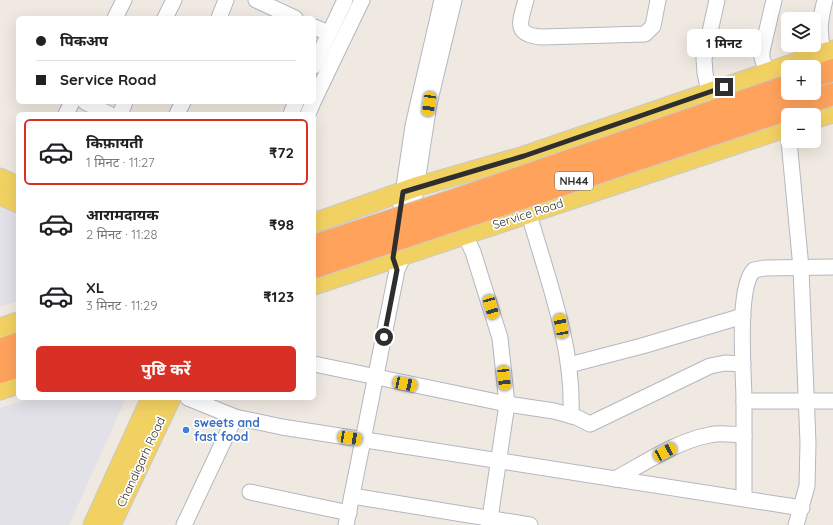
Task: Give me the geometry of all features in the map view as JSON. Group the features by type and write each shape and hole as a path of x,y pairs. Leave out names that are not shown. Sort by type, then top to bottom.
{"highway":[{"path":"821,69 830,58"},
{"name":"NH44","path":"316,245 464,197 781,88"},
{"name":"NH44","path":"316,266 833,94"},
{"path":"0,350 16,345"},
{"path":"0,372 16,367"}],"main road":[{"path":"316,222 409,190 524,156 767,72 830,58"},
{"path":"821,117 833,113"},
{"name":"Service Road","path":"316,284 399,260 465,235 781,134"},
{"path":"0,178 16,185"},
{"path":"0,195 16,202"},
{"path":"0,328 16,323"},
{"path":"0,390 16,385"},
{"name":"Chandigarh Road","path":"93,525 150,400"},
{"name":"Chandigarh Road","path":"111,525 170,400"}],"street":[{"path":"116,16 124,0"},
{"path":"166,16 174,0"},
{"path":"219,16 226,0"},
{"path":"256,0 291,16"},
{"path":"316,62 345,0"},
{"path":"316,97 362,0"},
{"path":"250,492 348,519 399,260 409,190 413,126 442,0"},
{"path":"409,190 454,0"},
{"path":"526,0 522,14 521,29 525,34 542,37 645,34 653,26 658,0"},
{"path":"709,92 704,74 704,59 717,0"},
{"path":"767,72 762,58 762,51 774,0"},
{"path":"825,0 820,21 821,44 830,58"},
{"path":"316,28 329,33"},
{"path":"89,104 105,112"},
{"path":"789,148 800,268 808,469 807,486 796,525"},
{"path":"529,214 556,301 569,365 572,393 571,416"},
{"path":"465,235 473,252 500,338 507,404 490,522"},
{"path":"744,498 743,316 747,281 754,270 765,268 833,267"},
{"path":"569,365 642,346 743,316"},
{"path":"316,364 507,404 554,411 592,424 710,366 725,363 743,364"},
{"path":"193,400 235,417 282,427 802,508"},
{"path":"744,401 833,401"},
{"path":"184,525 235,417"},
{"path":"615,479 675,446 710,435 744,435"},
{"path":"352,496 490,522 530,525"}],"shaded area":[{"path":"0,205 16,212 16,302 0,307"},
{"path":"25,400 125,400 69,525 0,525 0,408"}],"place":[{"name":"sweets and fast food","path":"186,430"}],"route":[{"path":"384,337 397,270 393,258 403,192 524,156 724,87"}]}
